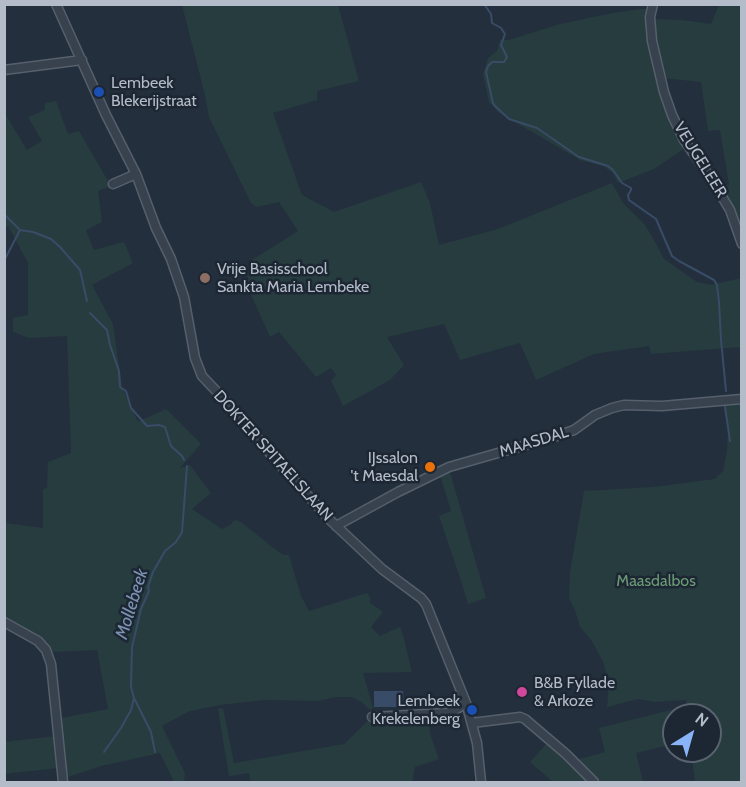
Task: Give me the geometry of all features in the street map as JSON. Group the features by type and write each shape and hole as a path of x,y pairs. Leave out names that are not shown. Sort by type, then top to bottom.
{"street":[{"name":"DOKTER SPITAELSLAAN","path":"56,4 106,115 136,174 179,281 195,358 202,376 336,526 382,569 422,598 466,703 477,743 481,783"},
{"name":"VEUGELEER","path":"653,4 650,17 652,41 672,115 684,140 730,210 741,244"},
{"path":"4,70 82,60"},
{"path":"113,184 136,174"},
{"name":"MAASDAL","path":"336,526 449,467 554,438 574,430 595,415 612,408 624,405 662,406 741,399"},
{"path":"4,622 38,641 46,650 51,664 63,783"},
{"path":"372,717 451,712 466,703"},
{"path":"472,723 520,717 525,719 566,754 594,783"}],"green space":[{"path":"182,5 338,5 359,81 317,91 317,100 273,113 302,195 334,212 421,182 430,203 439,245 498,229 612,183 623,203 645,225 664,259 697,282 712,285 741,278 741,347 651,354 649,346 594,354 536,380 520,343 460,360 444,324 387,337 404,365 390,380 343,406 331,381 336,375 331,368 316,377 279,332 270,337 245,281 249,279 246,274 256,268 252,260 298,231 279,202 257,207 251,203 209,117"},
{"path":"719,5 741,5 741,231 719,185 729,185 720,130 708,131 701,82 662,78 654,19 711,24"},
{"path":"648,9 645,19 661,91 685,148 654,169 618,183 613,173 603,166 580,160 498,112 489,102 483,74 488,58 497,51 500,40 509,40 560,24"},
{"path":"56,101 68,134 79,131 111,186 98,191 102,222 86,230 94,250 124,242 133,263 92,285 113,324 122,387 138,422 166,409 201,444 180,468 190,465 211,493 192,509 222,529 235,520 241,522 276,550 289,555 301,596 309,611 367,593 371,599 369,602 383,612 371,627 380,636 400,627 412,672 363,673 373,708 370,710 362,702 352,697 336,697 318,701 264,700 190,711 162,726 185,773 184,782 174,782 160,753 101,766 65,778 61,718 108,709 97,650 53,652 32,632 5,617 5,523 43,528 43,489 47,488 48,462 71,453 67,336 29,338 13,332 13,318 28,315 28,263 8,226 5,227 4,112 27,150 42,141 28,117 45,110 45,103"},
{"name":"Maasdalbos","path":"741,404 741,782 695,782 693,763 722,763 722,703 686,703 686,700 655,702 638,699 607,707 609,683 603,662 592,641 580,627 569,598 570,572 584,491 654,487 715,479 723,471 727,451 728,430 724,406"},
{"path":"450,472 486,598 468,604 439,516 451,511 440,475"},
{"path":"223,708 234,763 344,744 371,718 429,720 430,734 439,759 415,767 412,782 251,782 249,773 229,776 218,709"},
{"name":"Maasdalbos","path":"662,712 662,747 636,753 643,782 596,782 576,760 605,752 599,728"},
{"path":"55,736 58,768 5,774 4,742"},
{"path":"548,742 591,782 553,782 530,762"}],"water":[{"path":"374,691 403,691 404,707 374,707"}],"waterway":[{"path":"484,4 491,14 492,23 501,28 505,34 501,45 507,57 504,62 492,62 486,72 495,106 509,119 537,128 579,157 608,166 622,183 631,188 628,195 629,200 656,219 672,256 714,280 717,285 719,302 726,391"},
{"name":"Mollebeek","path":"4,214 20,230 51,239 60,247 80,270 87,301"},
{"path":"4,261 20,230"},
{"name":"Mollebeek","path":"90,313 107,330 119,371 120,387 126,391 131,408 147,426 165,427 171,446 184,460"},
{"path":"725,407 730,441"},
{"name":"Mollebeek","path":"155,752 151,732 131,687 132,647 153,572 165,551 176,542 182,532 187,466"},
{"path":"104,752 121,728 131,710 134,698"}],"place":[{"name":"Lembeek Blekerijstraat","path":"99,92"},
{"name":"Vrije Basisschool Sankta Maria Lembeke","path":"205,278"},
{"name":"IJssalon 't Maesdal","path":"430,467"},
{"name":"B&B Fyllade & Arkoze","path":"522,692"},
{"name":"Lembeek Krekelenberg","path":"472,710"}]}
